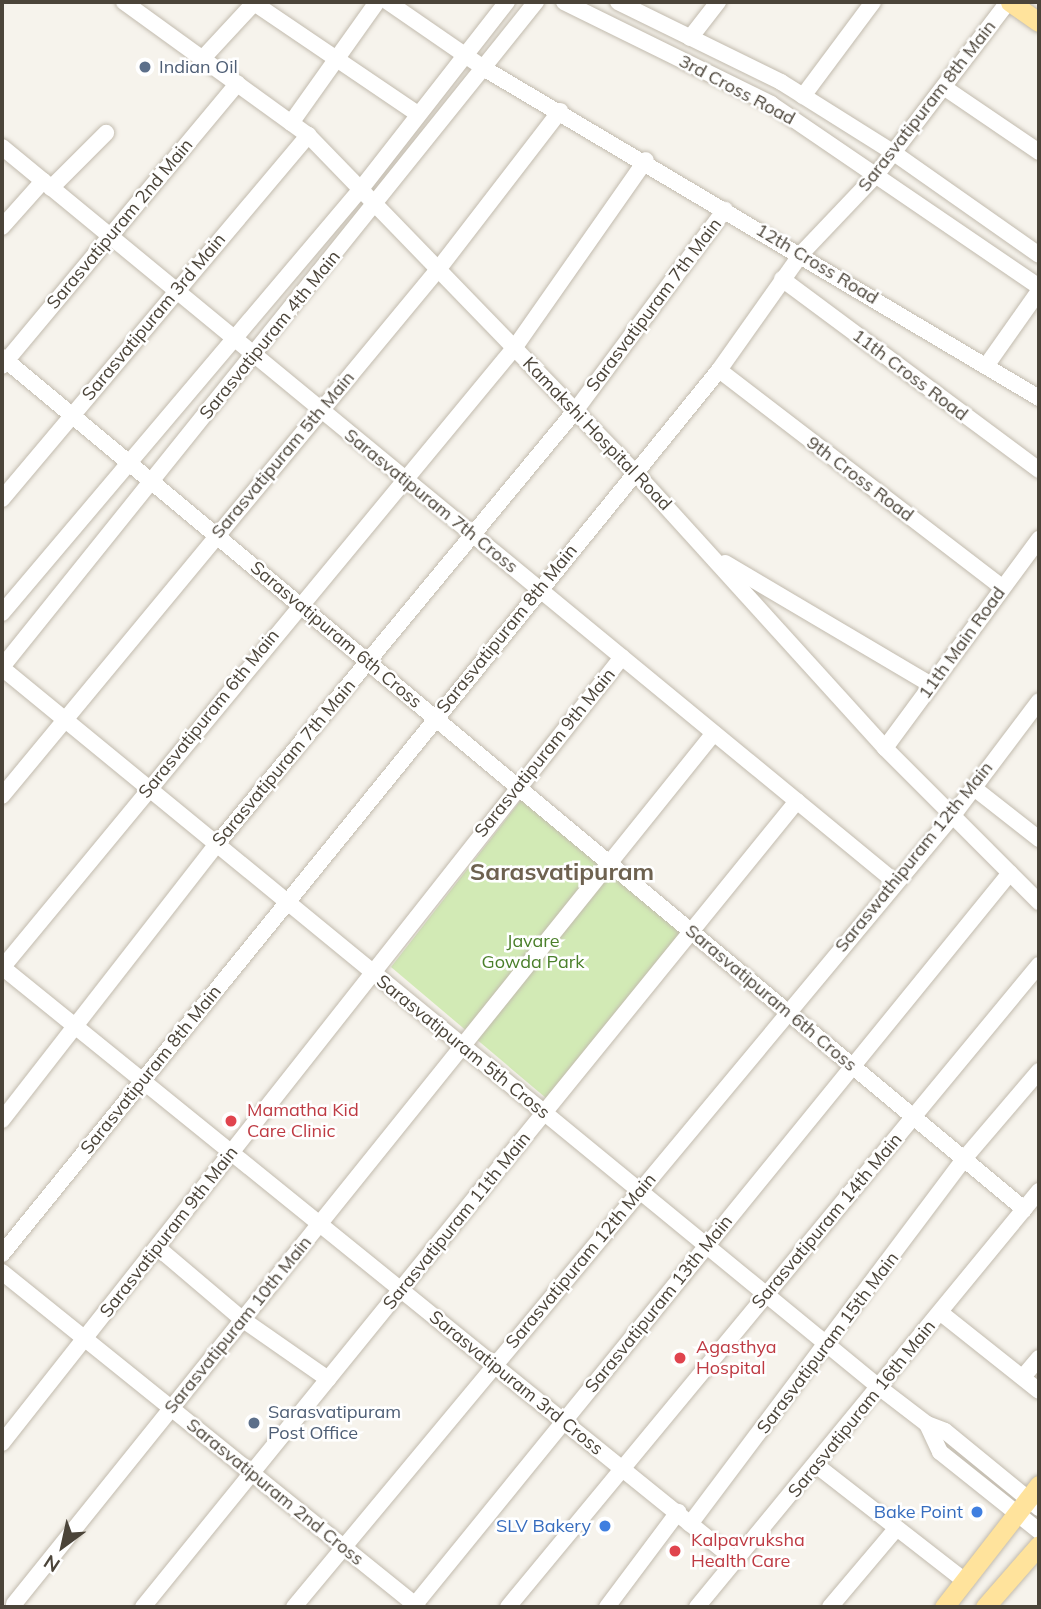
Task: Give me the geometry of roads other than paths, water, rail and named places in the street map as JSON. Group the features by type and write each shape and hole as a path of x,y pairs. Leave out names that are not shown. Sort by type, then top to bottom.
{"main road":[{"path":"1009,2 1039,22"},
{"path":"944,1607 1016,1514 1036,1497"},
{"path":"985,1607 1039,1545"}],"street":[{"name":"Kamakshi Hospital Road","path":"124,2 142,6 204,57 308,135 374,206 440,267 633,470 885,748 954,814 1039,902"},
{"path":"204,57 255,2 418,114"},
{"path":"291,123 377,2"},
{"name":"12th Cross Road","path":"388,2 485,69 646,160 1039,398"},
{"name":"Sarasvatipuram 4th Main","path":"2,613 360,190 507,2"},
{"name":"Sarasvatipuram 4th Main","path":"2,667 485,69 536,2"},
{"name":"3rd Cross Road","path":"564,2 771,104 877,174 1039,289"},
{"name":"3rd Cross Road","path":"618,2 803,96 894,153 1039,255"},
{"path":"690,38 718,2"},
{"path":"803,96 873,2"},
{"name":"Sarasvatipuram 8th Main","path":"2,1254 540,590 633,470 719,370 801,254 894,153 1009,2"},
{"name":"Sarasvatipuram 2nd Main","path":"3,361 238,83"},
{"path":"945,88 1039,152"},
{"name":"Sarasvatipuram 5th Main","path":"2,796 215,535 440,267 560,111"},
{"path":"2,227 106,133"},
{"name":"Sarasvatipuram 3rd Main","path":"2,499 308,135"},
{"name":"Sarasvatipuram 7th Cross","path":"2,147 894,881"},
{"name":"Sarasvatipuram 6th Main","path":"2,968 298,604 515,347 646,160"},
{"name":"Sarasvatipuram 7th Main","path":"2,1120 217,844 575,411 725,209"},
{"name":"11th Cross Road","path":"782,279 1039,470"},
{"path":"986,366 1039,289"},
{"name":"Sarasvatipuram 6th Cross","path":"3,361 152,482 1024,1209"},
{"name":"9th Cross Road","path":"719,370 1002,587"},
{"name":"11th Main Road","path":"885,748 1039,539"},
{"path":"711,555 931,685"},
{"name":"Sarasvatipuram 9th Main","path":"2,1443 622,657"},
{"name":"Sarasvatipuram 5th Cross","path":"2,667 880,1388 927,1424 945,1431 1036,1497"},
{"name":"Saraswathipuram 12th Main","path":"788,1013 1037,710"},
{"name":"Sarasvatipuram 10th Main","path":"12,1603 714,733"},
{"path":"974,788 1039,839"},
{"name":"Sarasvatipuram 11th Main","path":"144,1607 797,802"},
{"name":"Sarasvatipuram 13th Main","path":"415,1606 1010,873"},
{"name":"Sarasvatipuram 14th Main","path":"508,1607 1039,965"},
{"name":"Sarasvatipuram 3rd Cross","path":"2,968 736,1561"},
{"name":"Sarasvatipuram 12th Main","path":"294,1607 788,1013"},
{"name":"Sarasvatipuram 15th Main","path":"690,1524 827,1345 963,1160 1039,1071"},
{"name":"Sarasvatipuram 16th Main","path":"697,1607 880,1388 1039,1191"},
{"path":"157,1247 242,1319 328,1379"},
{"name":"Sarasvatipuram 2nd Cross","path":"2,1272 415,1606"},
{"path":"940,1313 1039,1391"},
{"path":"1023,1377 1039,1358"},
{"name":"Sarasvatipuram 5th Cross","path":"927,1424 940,1452 1039,1531"},
{"path":"816,1465 965,1581"},
{"path":"607,1607 678,1512"},
{"path":"830,1607 896,1529"}],"place":[{"name":"Indian Oil","path":"145,67"},
{"name":"Mamatha Kid Care Clinic","path":"231,1121"},
{"name":"Agasthya Hospital","path":"680,1358"},
{"name":"Sarasvatipuram Post Office","path":"254,1423"},
{"name":"Bake Point","path":"977,1512"},
{"name":"SLV Bakery","path":"605,1526"},
{"name":"Kalpavruksha Health Care","path":"675,1551"}],"district":[{"name":"Sarasvatipuram","path":"562,872"}],"park label":[{"name":"Javare Gowda Park","path":"533,952"}]}
